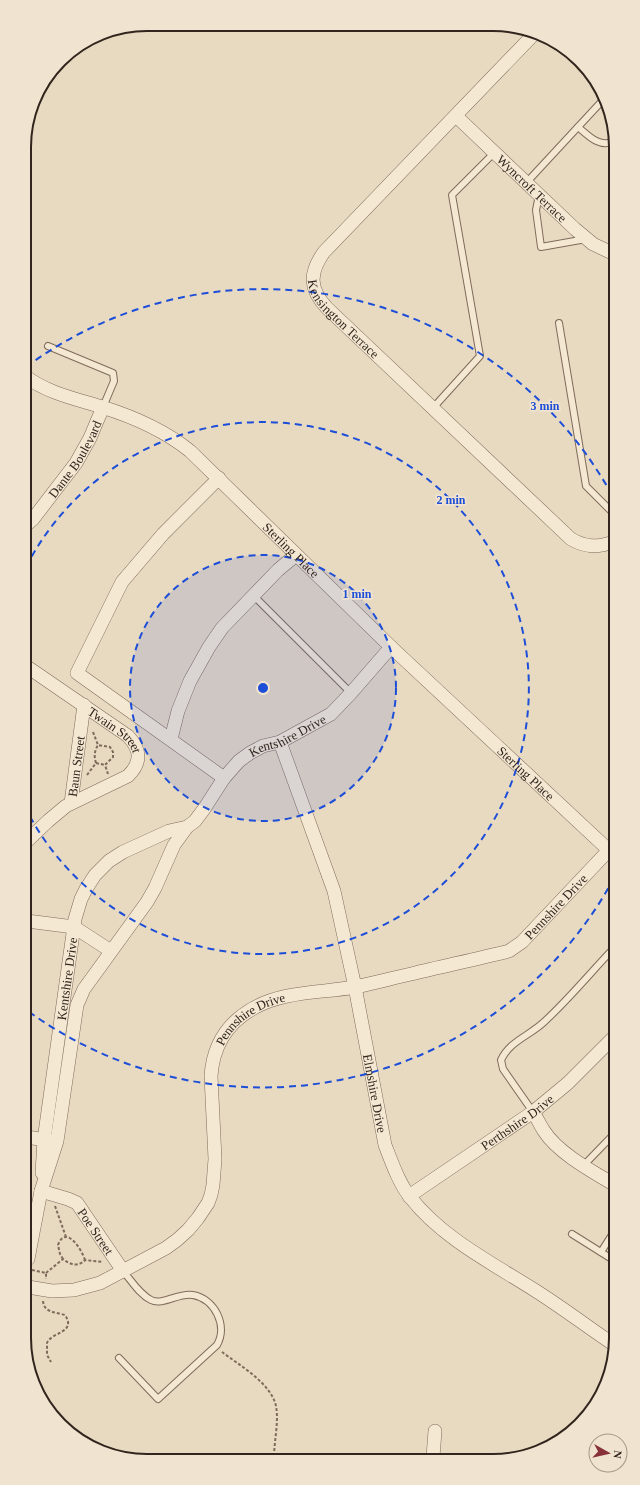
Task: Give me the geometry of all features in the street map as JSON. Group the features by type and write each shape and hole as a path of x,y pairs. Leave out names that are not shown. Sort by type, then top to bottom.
{"street":[{"name":"Kensington Terrace","path":"532,37 324,252 313,271 312,282 320,300 570,539 593,547 609,544"},
{"name":"Wyncroft Terrace","path":"456,116 587,239 593,244 609,252"},
{"name":"Sterling Place","path":"31,380 60,395 103,407 158,429 174,438 219,478 391,647 609,849"},
{"name":"Dante Boulevard","path":"31,521 76,463 90,438 103,407"},
{"path":"219,478 163,534 122,582 77,673 224,778"},
{"path":"171,739 178,711 190,681 209,646 222,628 253,595 296,554"},
{"name":"Kentshire Drive","path":"41,1191 58,1141 78,1005 84,989 147,902 155,888 174,845 187,827 195,821 224,778 239,761 250,752 263,746 280,742 331,714 391,647"},
{"name":"Twain Street","path":"31,669 128,736 137,749 138,754 135,770 128,776 66,806 31,837"},
{"name":"Baun Street","path":"71,803 84,705"},
{"name":"Elmshire Drive","path":"280,742 334,891 355,987 385,1146 391,1162 409,1196 443,1231 544,1296 609,1341"},
{"name":"Kentshire Drive","path":"31,1243 41,1191 44,1140 77,910 86,889 95,875 109,861 123,852 169,831 187,827"},
{"name":"Pennshire Drive","path":"31,1288 74,1290 100,1283 177,1240 198,1218 212,1195 213,1185 215,1159 211,1076 212,1065 215,1051 221,1038 239,1018 252,1009 272,999 355,987 509,951 522,942 609,855"},
{"path":"31,921 74,927 111,951"},
{"name":"Perthshire Drive","path":"409,1196 533,1112 568,1083 609,1042"},
{"path":"533,1112 544,1132 548,1136 568,1154 609,1181"},
{"path":"31,1138 58,1141"},
{"name":"Poe Street","path":"41,1191 77,1203 123,1271"},
{"path":"433,1454 435,1431"}],"lane":[{"path":"527,182 600,103"},
{"path":"578,127 595,141 609,143"},
{"path":"433,408 480,356 452,196 495,152"},
{"path":"539,193 536,210 541,247 587,239"},
{"path":"559,323 586,486 609,509"},
{"path":"48,346 113,373 114,381 103,407"},
{"path":"253,595 351,693"},
{"path":"533,1112 503,1069 501,1060 505,1051 543,1023 609,953"},
{"path":"584,1165 609,1139"},
{"path":"572,1234 609,1257"},
{"path":"601,1252 609,1239"},
{"path":"119,1358 158,1399 217,1345 221,1338 222,1330 220,1322 209,1302 201,1297 192,1294 181,1295 158,1302 151,1300 142,1293 123,1271"}],"path":[{"path":"91,728 98,745 94,756 96,763"},
{"path":"98,745 110,747 113,752 113,757 105,765"},
{"path":"96,763 105,765"},
{"path":"87,775 96,763"},
{"path":"105,765 112,784"},
{"path":"57,1196 54,1207 66,1237 72,1239 78,1245 85,1260"},
{"path":"66,1237 62,1239 58,1245 63,1259 70,1264 81,1263 85,1260 108,1263 116,1260"},
{"path":"51,1362 47,1356 46,1343 52,1337 64,1331 68,1322 65,1315 48,1311 45,1308 43,1299 44,1290 46,1273 63,1259"},
{"path":"31,1270 46,1273"},
{"path":"221,1351 268,1389 273,1397 276,1406 274,1454"}]}
